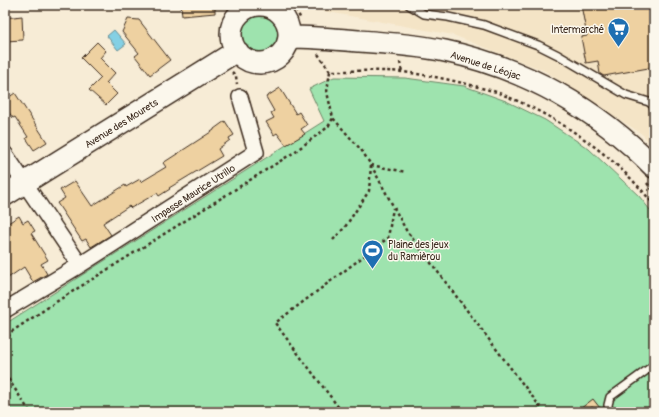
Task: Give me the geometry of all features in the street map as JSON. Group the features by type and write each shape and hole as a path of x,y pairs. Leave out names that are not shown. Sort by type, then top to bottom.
{"main road":[{"path":"260,5 270,6 278,11 284,18 288,27 289,37 287,45 276,58 269,62 252,62 244,58 233,44 233,26 243,11 260,5"},
{"name":"Avenue de Léojac","path":"289,37 371,42 420,47 463,56 502,68 547,87 601,120 628,142 649,173"},
{"name":"Avenue des Mourets","path":"5,195 223,59 238,52"}],"street":[{"name":"Impasse Maurice Utrillo","path":"5,310 80,265 256,152 240,97"},
{"path":"5,154 80,265"}],"lane":[{"path":"409,5 424,14 448,17 484,26 538,46 558,55 626,95 649,102 654,106"},
{"path":"609,412 608,404 610,397 654,365"}],"path":[{"path":"318,50 318,54 330,71 327,92 333,118 362,151 406,230 544,412"},
{"path":"393,61 407,63"},
{"path":"400,62 402,72"},
{"path":"330,71 402,72 446,79 500,93 544,112 585,140 615,163 643,190 654,205"},
{"path":"5,342 11,332 59,300 293,153 328,127 333,118"},
{"path":"371,165 406,172"},
{"path":"333,240 345,227 369,191 371,165"},
{"path":"649,173 654,192"},
{"path":"342,412 275,323 388,238 394,207"},
{"path":"5,374 30,412"},
{"path":"586,412 592,408 595,412"}],"shaded area":[{"path":"324,5 654,5 654,147 642,134 545,71 453,35 323,11"}],"green space":[{"path":"260,12 272,16 278,22 282,34 278,46 272,52 260,56 248,52 242,46 238,34 242,22 248,16"},
{"name":"Plaine des jeux du Ramièrou","path":"334,77 405,78 464,86 506,101 545,120 589,149 639,196 654,215 654,412 7,412 5,410 5,324 324,121 309,89"}],"water":[{"path":"114,30 126,44 118,50 107,36"}],"building":[{"path":"181,5 215,5 215,13 182,16"},
{"name":"Intermarché","path":"581,5 654,5 654,67 604,76 600,74 598,61 586,63 581,37 587,36"},
{"path":"22,16 23,40 5,41 5,18"},
{"path":"128,19 139,20 170,60 150,75 135,56 139,53 122,32"},
{"path":"97,42 106,51 100,58 115,73 106,83 117,94 106,105 89,90 101,78 81,58"},
{"path":"280,88 296,114 299,112 307,125 301,129 305,134 286,145 277,133 274,135 266,122 274,118 271,113 274,111 266,97"},
{"path":"15,93 47,142 34,150 26,138 28,137 15,117 13,118 5,107 5,100"},
{"path":"225,121 234,135 218,149 222,156 169,188 170,189 159,196 157,193 131,208 129,206 103,223 111,235 91,247 86,239 82,241 57,203 65,198 60,190 75,181 92,206 125,185 126,187 140,179 141,182 166,167 163,163 214,130"},
{"path":"19,216 23,223 28,220 35,231 31,233 48,260 41,264 47,274 33,282 24,267 5,280 5,225"},
{"path":"593,399 603,412 576,412"}],"place":[{"name":"Intermarché","path":"619,48"},
{"name":"Plaine des jeux du Ramièrou","path":"372,270"}]}
